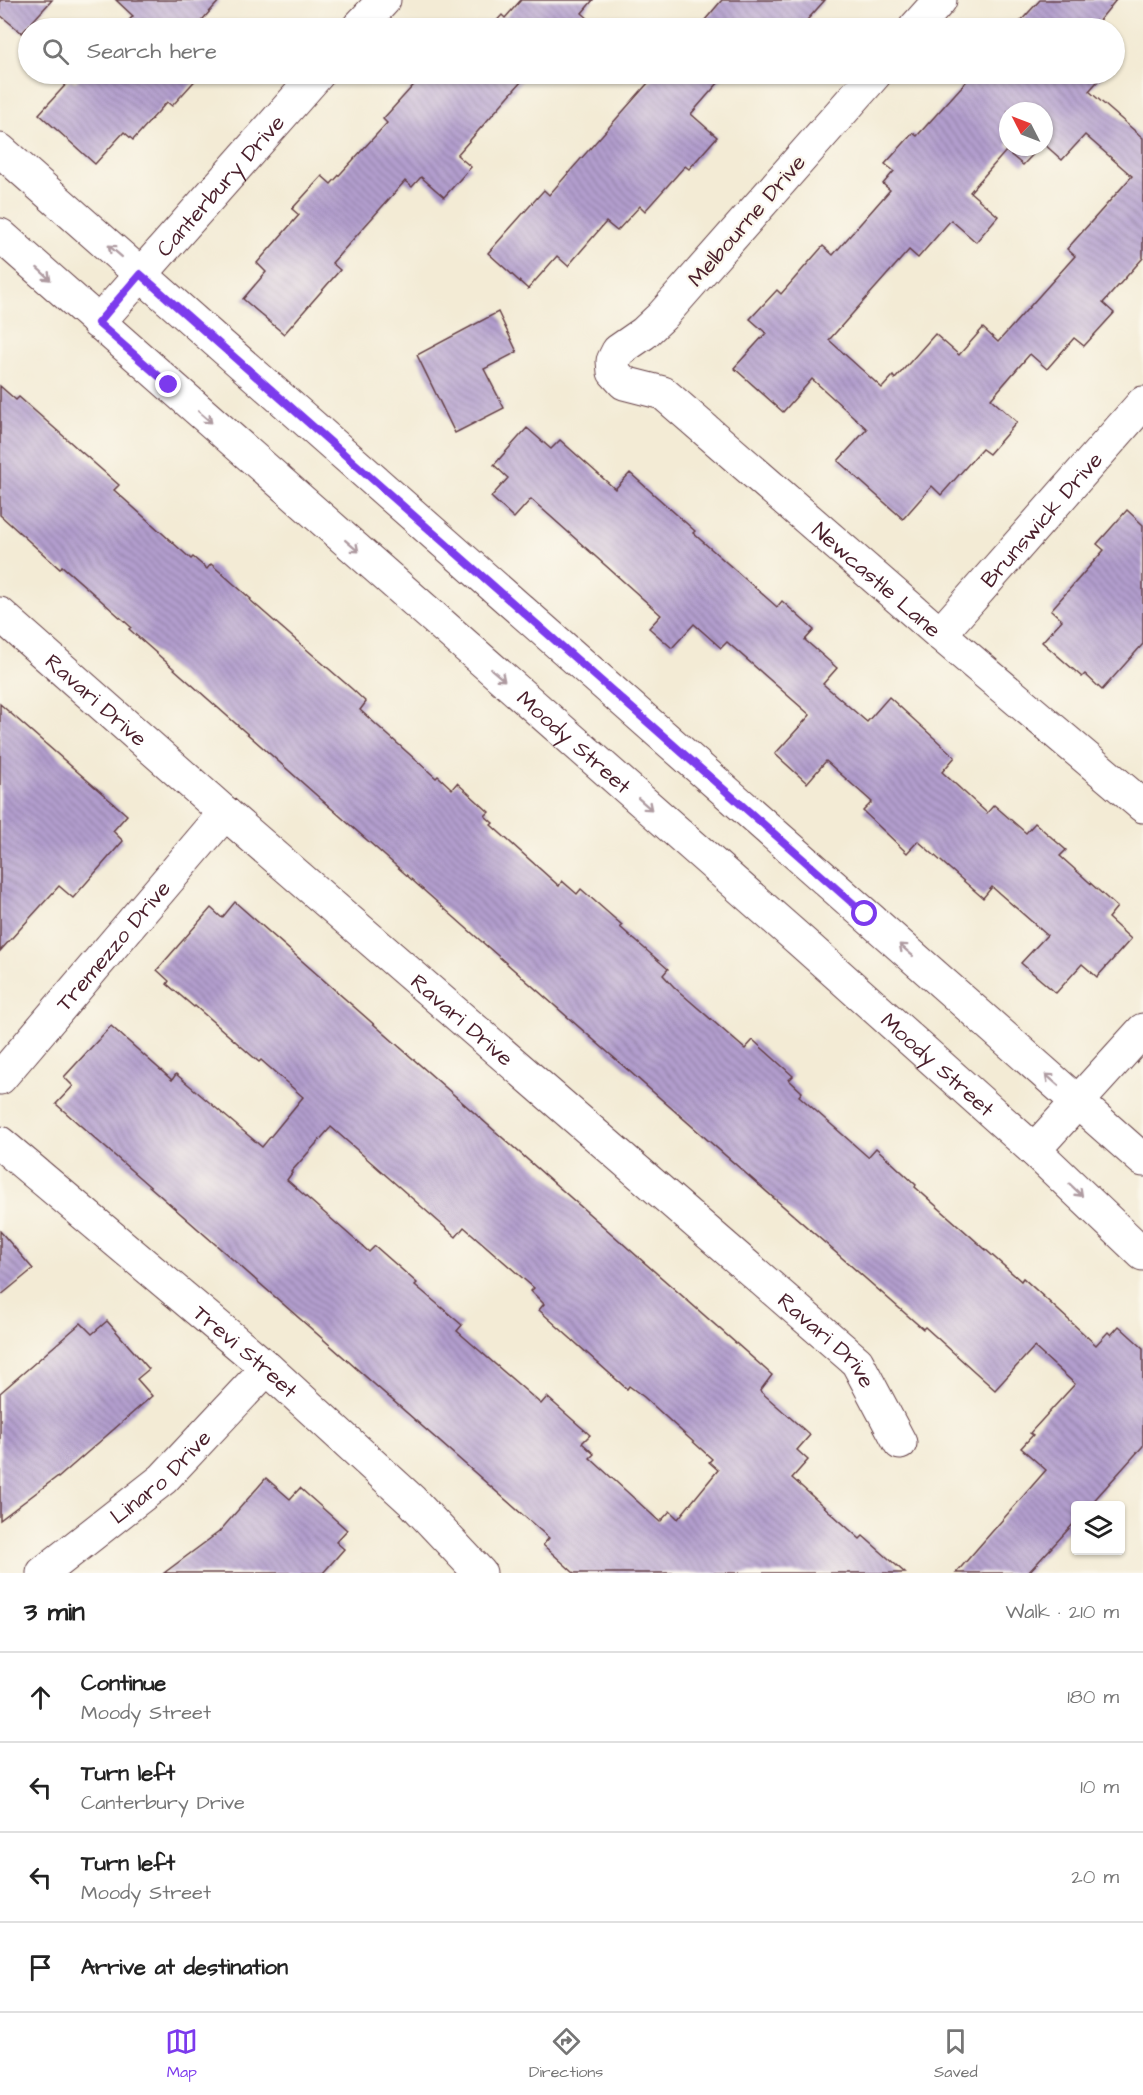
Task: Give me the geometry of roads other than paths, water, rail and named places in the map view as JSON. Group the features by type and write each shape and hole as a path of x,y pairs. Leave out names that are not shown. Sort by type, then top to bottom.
{"street":[{"path":"367,18 384,0"},
{"path":"924,18 940,0"},
{"name":"Canterbury Drive","path":"98,323 309,84"},
{"name":"Melbourne Drive","path":"613,361 618,351 644,333 662,316 866,84"},
{"path":"0,150 1143,1160"},
{"name":"Moody Street","path":"0,235 795,936 1034,1150 1143,1254"},
{"name":"Newcastle Lane","path":"613,361 614,372 624,383 663,393 940,634 1143,806"},
{"name":"Brunswick Drive","path":"940,634 1143,403"},
{"name":"Ravari Drive","path":"0,614 225,813 857,1362 900,1443"},
{"name":"Tremezzo Drive","path":"0,1078 225,813"},
{"path":"1034,1150 1143,1030"},
{"name":"Trevi Street","path":"0,1143 267,1368 412,1501 480,1573"},
{"name":"Linaro Drive","path":"43,1573 163,1479 267,1368"}]}
